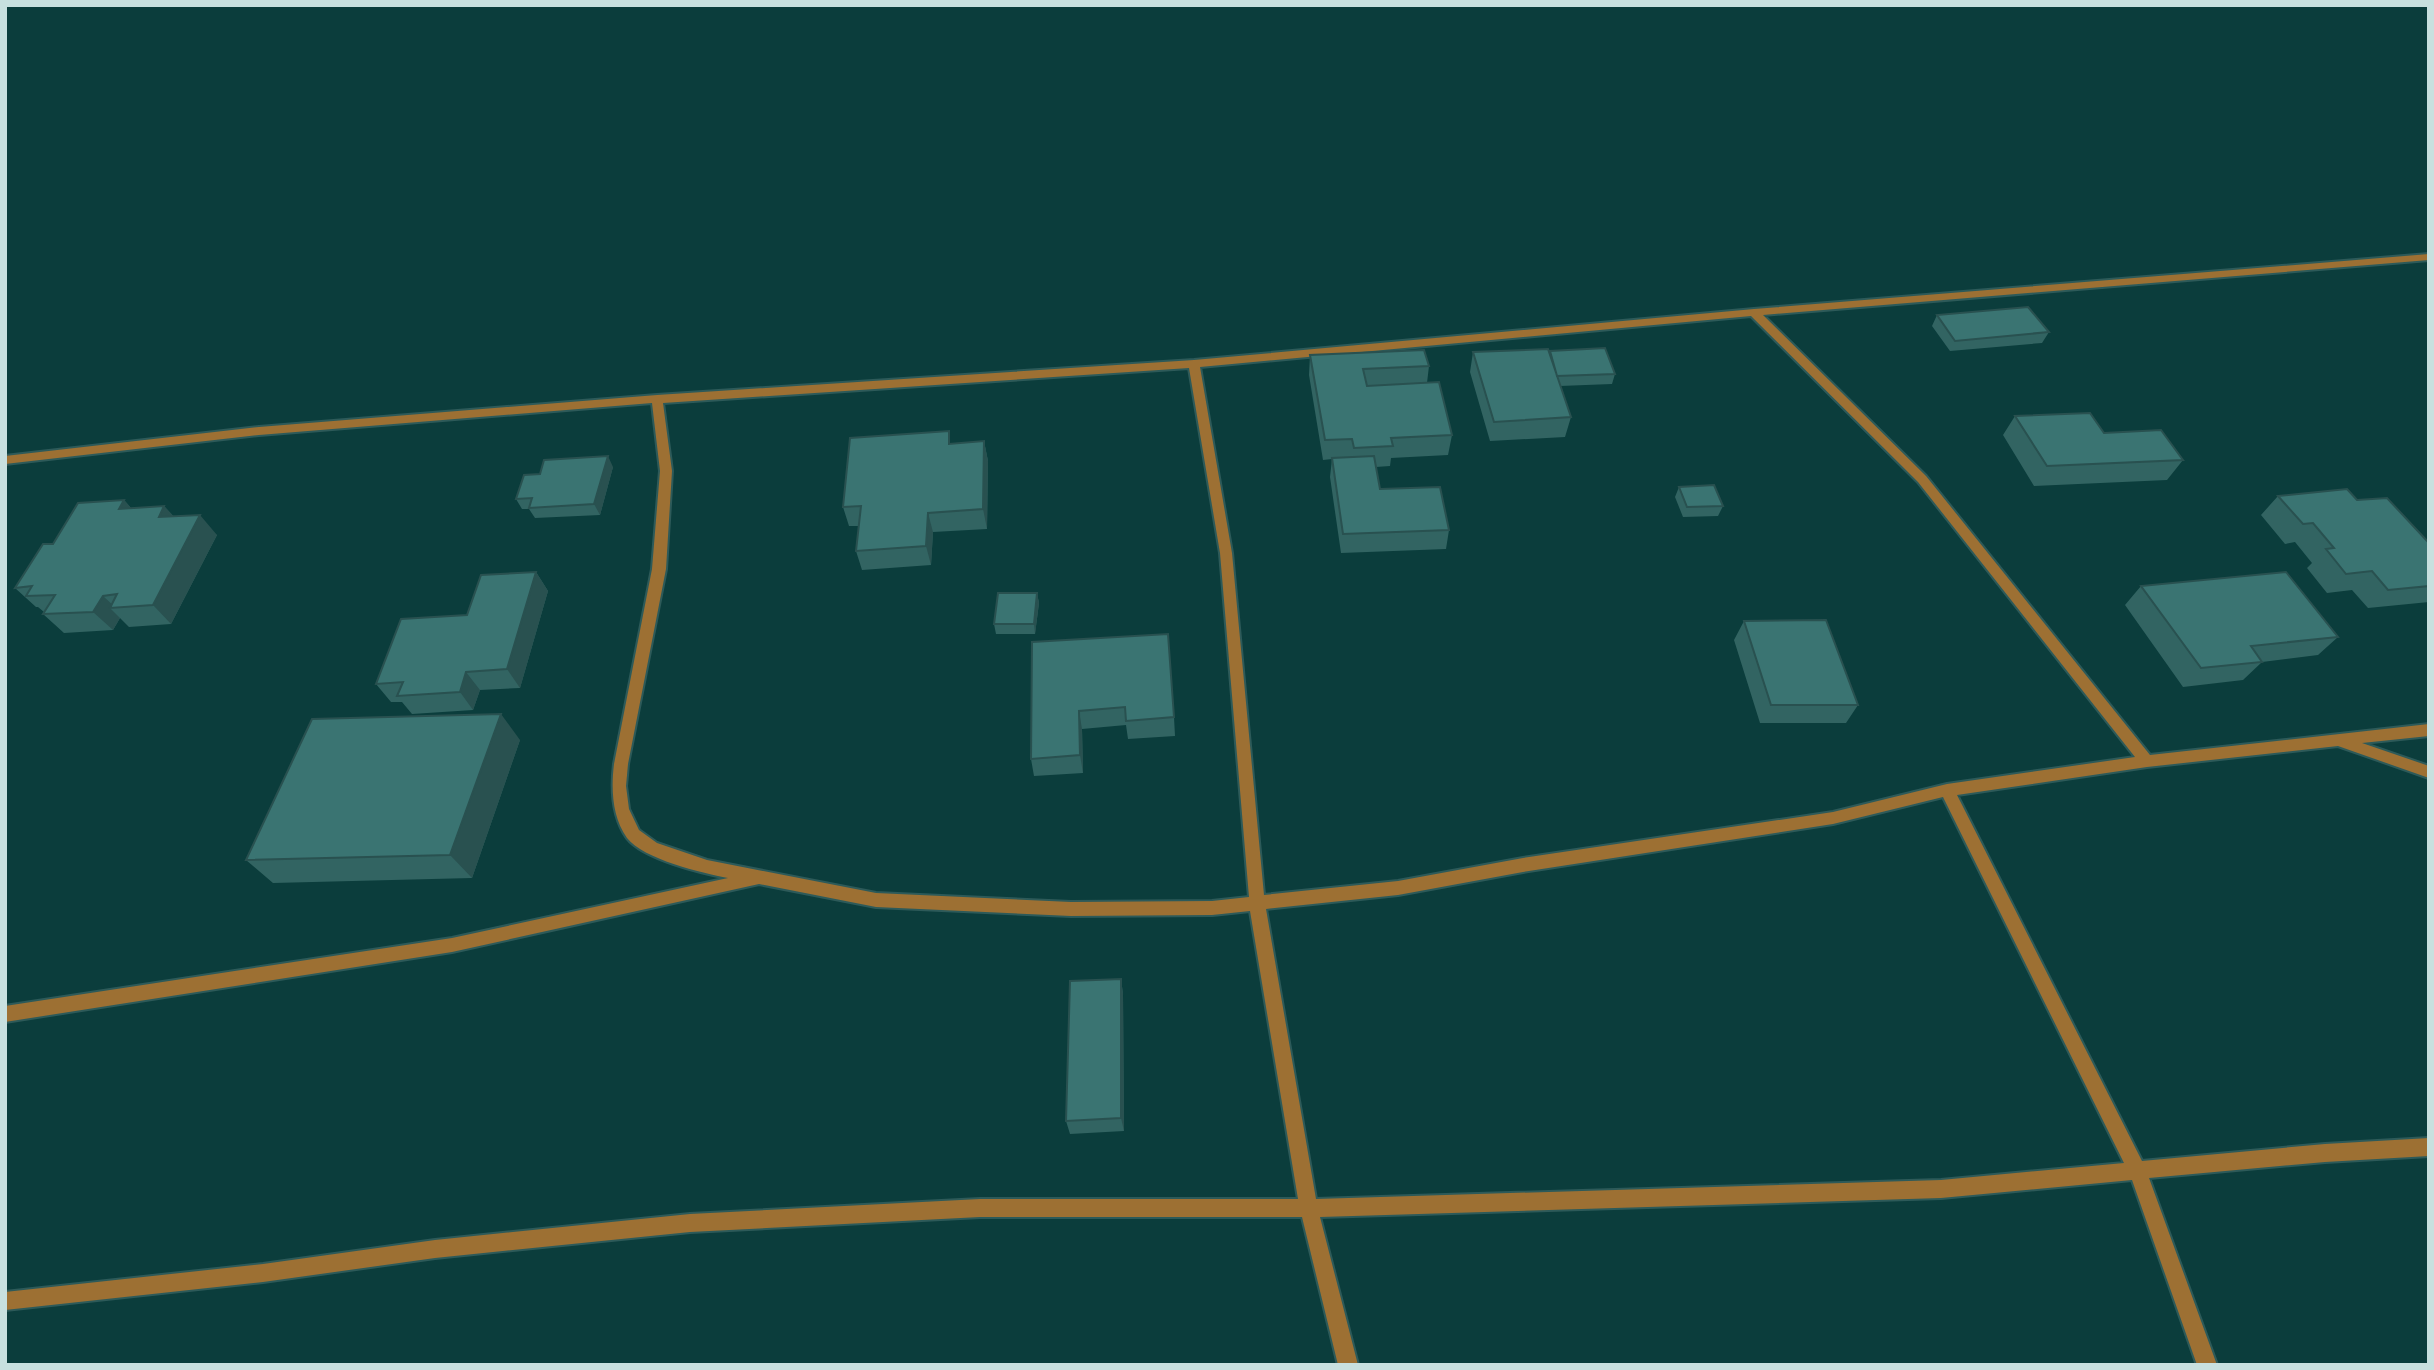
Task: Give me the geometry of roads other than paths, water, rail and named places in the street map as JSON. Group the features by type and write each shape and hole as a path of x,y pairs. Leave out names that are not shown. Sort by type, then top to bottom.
{"street":[{"path":"5,460 259,431 657,399 1194,363 1754,312 2429,257"},
{"path":"1754,312 1922,479 2147,761"},
{"path":"1194,363 1226,553 1257,904 1309,1208 1348,1365"},
{"path":"657,399 666,471 659,569 621,764 619,786 622,809 633,834 652,848 707,867 876,900 1071,909 1213,908 1257,904 1398,888 1522,865 1833,818 1947,790 2147,761 2429,730"},
{"path":"2339,742 2429,772"},
{"path":"1947,790 2138,1172 2207,1365"},
{"path":"5,1014 452,945 764,877"},
{"path":"5,1301 263,1273 435,1249 690,1223 980,1208 1309,1208 1941,1189 2325,1153 2429,1147"}]}
